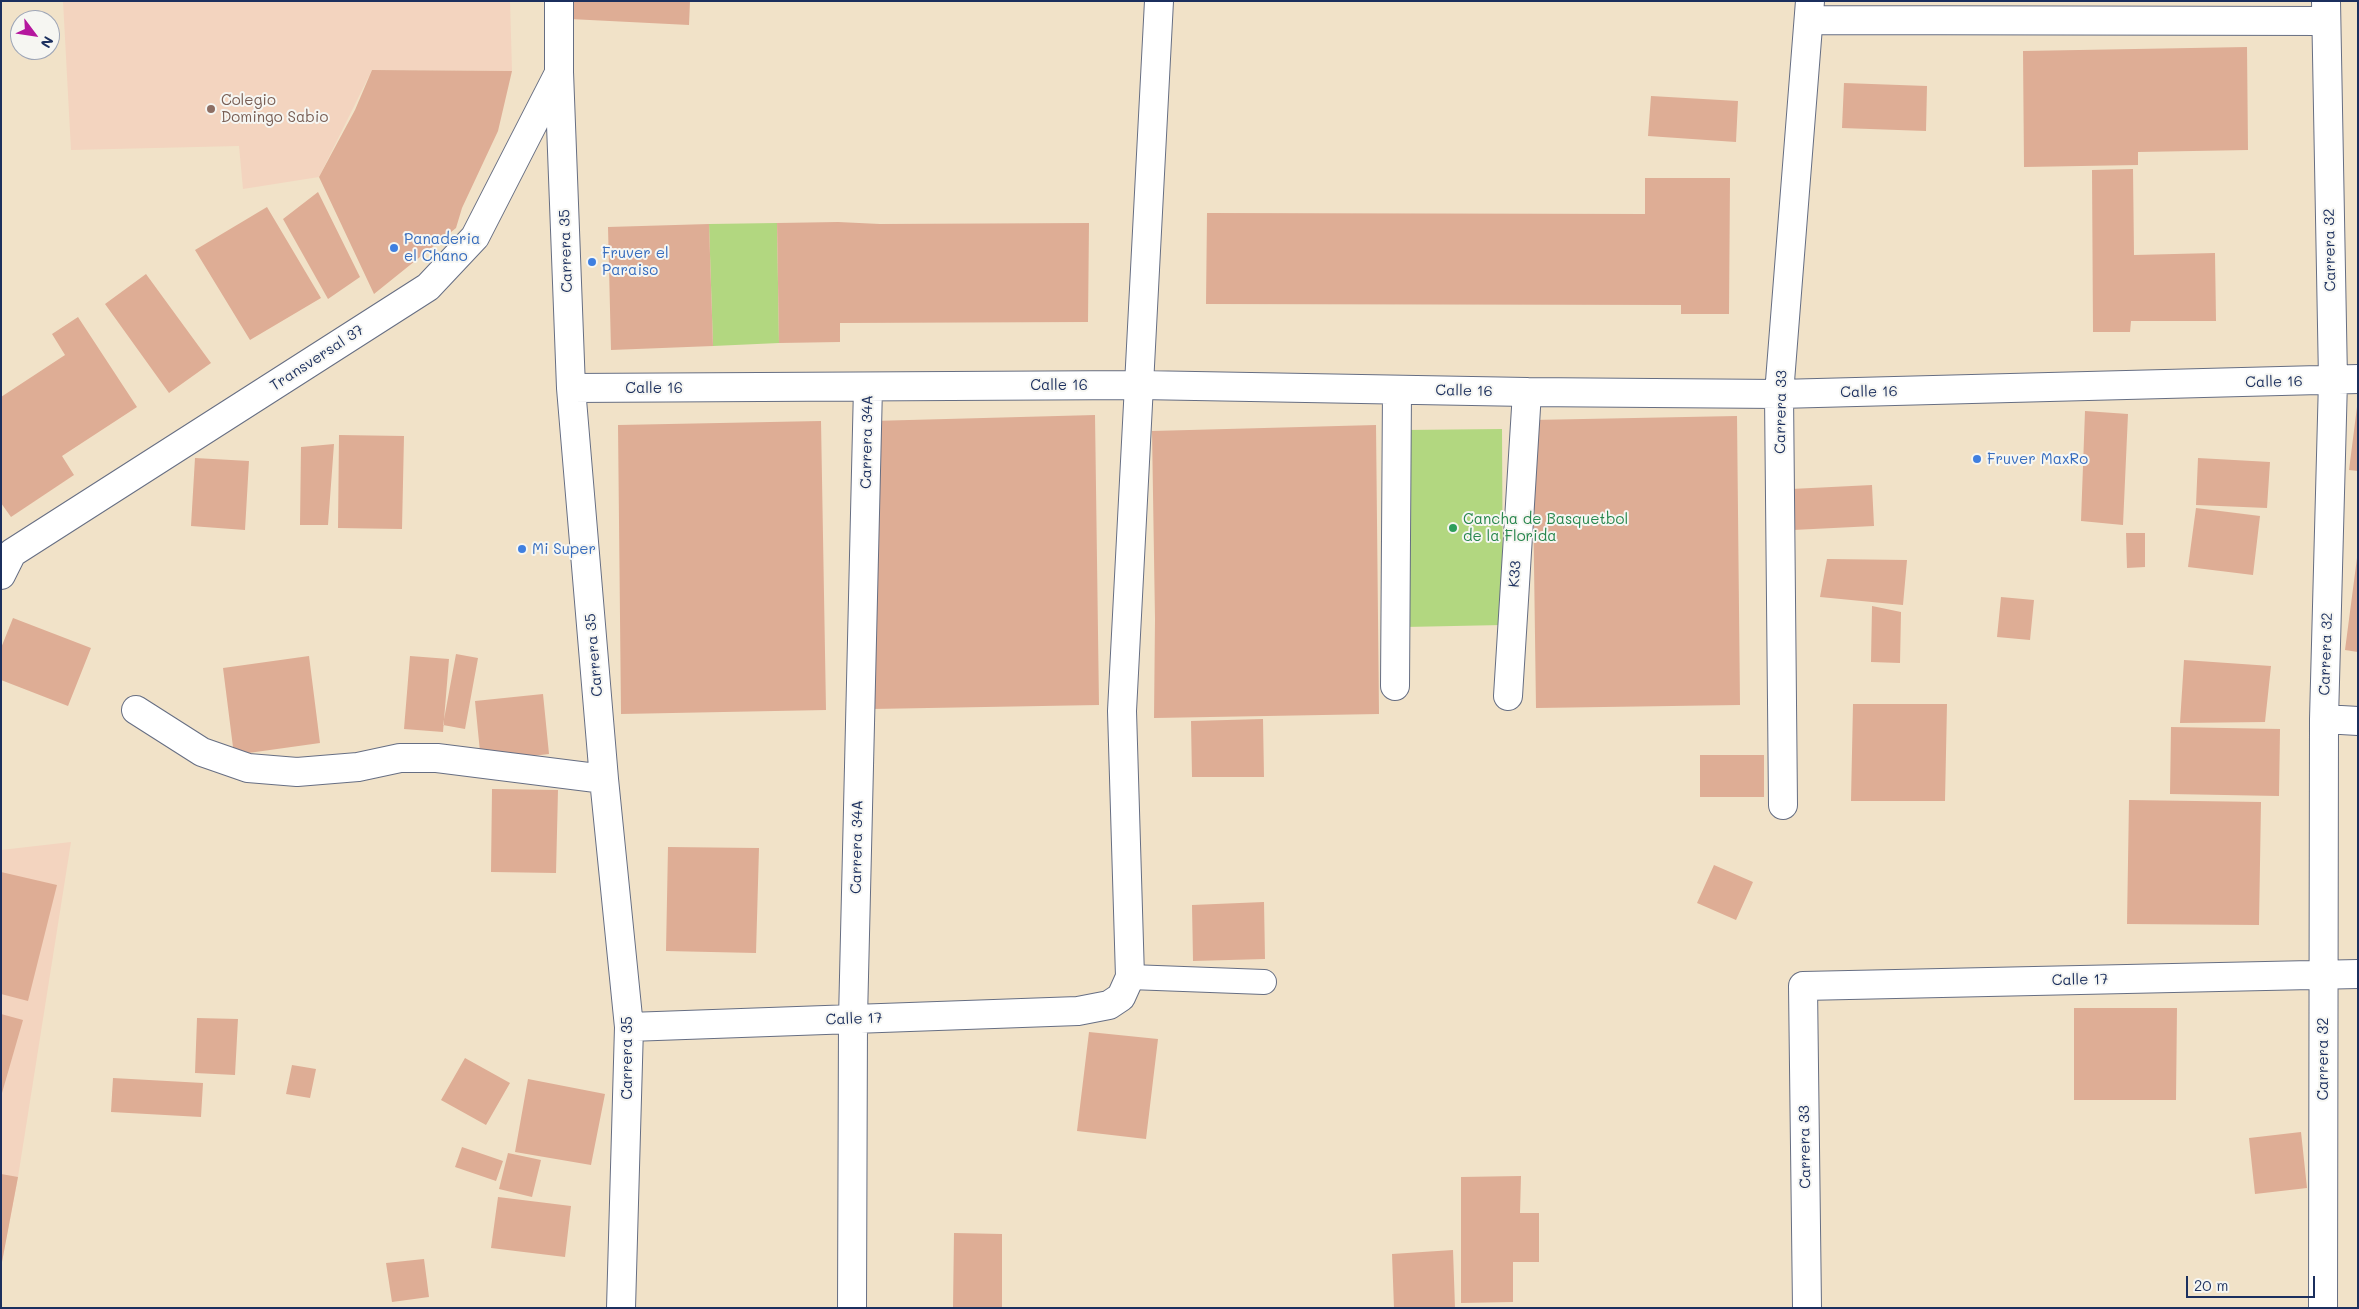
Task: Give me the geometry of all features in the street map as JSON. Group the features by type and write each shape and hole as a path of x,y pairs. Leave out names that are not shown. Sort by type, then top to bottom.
{"street":[{"name":"Carrera 35","path":"559,1 559,72 571,388 604,779 629,1027 621,1308"},
{"path":"1130,977 1122,711 1159,1"},
{"path":"1810,11 2326,11"},
{"name":"Carrera 33","path":"1783,805 1779,394 1810,11"},
{"name":"Carrera 32","path":"2323,1308 2324,719 2345,380 2326,11"},
{"name":"Transversal 37","path":"5,556 428,287 475,237 559,72"},
{"name":"Calle 16","path":"571,388 1140,385 1527,392 1779,394 2345,380"},
{"name":"Carrera 34A","path":"852,1308 853,1019 868,387"},
{"path":"1395,686 1397,390"},
{"name":"K33","path":"1508,696 1527,392"},
{"path":"136,710 202,752 248,768 297,772 358,767 400,758 437,758 604,779"},
{"path":"2324,719 2358,721"},
{"name":"Calle 17","path":"1802,986 2358,974"},
{"name":"Calle 17","path":"629,1027 1078,1011 1109,1005 1121,998 1130,977"},
{"name":"Carrera 33","path":"1802,986 1807,1308"}],"lane":[{"path":"1130,977 1264,982"}],"shaded area":[{"name":"Colegio Domingo Sabio","path":"63,1 510,1 512,71 372,70 319,177 243,189 239,146 71,150"},
{"path":"71,842 18,1177 1,1267 1,850"}],"green space":[{"path":"777,223 779,343 713,346 709,224"},
{"name":"Cancha de Basquetbol de la Florida","path":"1502,429 1503,625 1405,627 1404,430"}],"building":[{"path":"572,1 690,1 689,25 570,19"},
{"path":"2247,47 2248,150 2138,152 2138,165 2024,167 2023,51"},
{"path":"372,70 512,71 498,131 462,208 456,228 374,294 319,177 355,110"},
{"path":"1844,83 1927,86 1926,131 1842,128"},
{"path":"1651,96 1738,101 1736,142 1648,136"},
{"path":"2133,169 2134,255 2215,253 2216,321 2131,321 2130,332 2093,332 2092,170"},
{"path":"1645,178 1730,178 1729,314 1681,314 1681,305 1206,304 1207,213 1645,214"},
{"path":"318,192 360,277 328,299 283,219"},
{"path":"267,207 321,298 250,340 195,250"},
{"path":"838,222 880,224 1089,223 1088,322 840,323 840,342 779,343 777,223"},
{"path":"709,224 713,346 611,350 608,227"},
{"path":"146,274 211,363 169,393 105,304"},
{"path":"78,317 137,407 62,456 74,475 11,517 1,503 1,397 65,355 52,334"},
{"path":"2358,407 2358,471 2349,470"},
{"path":"2085,411 2128,414 2123,525 2081,521"},
{"path":"1095,415 1099,705 871,709 872,421"},
{"path":"1737,416 1740,705 1536,708 1532,420"},
{"path":"821,421 826,710 621,714 618,425"},
{"path":"1376,425 1379,714 1154,718 1155,619 1152,431"},
{"path":"339,435 404,436 402,529 338,528"},
{"path":"334,444 328,525 300,525 301,447"},
{"path":"195,458 249,461 245,530 191,526"},
{"path":"2198,458 2270,462 2267,508 2196,505"},
{"path":"1872,485 1874,526 1793,530 1791,489"},
{"path":"2196,508 2260,516 2253,575 2188,567"},
{"path":"2126,533 2145,533 2145,567 2127,568"},
{"path":"2358,558 2358,652 2345,650"},
{"path":"1827,559 1907,560 1903,605 1820,597"},
{"path":"2001,597 2034,600 2030,640 1997,637"},
{"path":"1872,606 1901,612 1900,663 1871,662"},
{"path":"13,618 91,648 68,706 1,680 1,648"},
{"path":"456,654 478,658 465,729 443,725"},
{"path":"309,656 320,743 234,755 223,668"},
{"path":"410,656 449,659 443,732 404,729"},
{"path":"2184,660 2271,666 2265,722 2180,723"},
{"path":"543,694 549,754 481,762 475,701"},
{"path":"1853,704 1947,704 1945,801 1851,801"},
{"path":"1263,719 1264,777 1192,777 1191,721"},
{"path":"2171,727 2280,729 2279,796 2170,794"},
{"path":"1700,755 1764,755 1764,797 1700,797"},
{"path":"492,789 558,790 556,873 491,872"},
{"path":"2129,800 2261,802 2259,925 2127,924"},
{"path":"668,847 759,848 756,953 666,951"},
{"path":"1714,865 1753,882 1736,920 1697,903"},
{"path":"1,872 57,885 28,1001 1,994"},
{"path":"1264,902 1265,959 1193,961 1192,905"},
{"path":"2074,1008 2177,1008 2176,1100 2074,1100"},
{"path":"1,1014 23,1020 2,1093 1,1093"},
{"path":"197,1018 238,1019 235,1075 195,1073"},
{"path":"1089,1032 1158,1039 1146,1139 1077,1131"},
{"path":"465,1058 510,1083 486,1125 441,1100"},
{"path":"292,1065 316,1069 310,1098 286,1094"},
{"path":"113,1078 203,1083 201,1117 111,1112"},
{"path":"528,1079 605,1094 591,1165 515,1152"},
{"path":"2301,1132 2307,1188 2255,1194 2249,1138"},
{"path":"462,1147 503,1161 496,1181 455,1167"},
{"path":"508,1153 541,1160 532,1197 499,1189"},
{"path":"1,1174 18,1177 2,1262 1,1262"},
{"path":"1521,1176 1520,1213 1539,1213 1539,1262 1513,1262 1513,1302 1461,1303 1461,1177"},
{"path":"498,1197 571,1206 565,1257 491,1248"},
{"path":"954,1233 1002,1234 1002,1308 953,1308"},
{"path":"1453,1250 1455,1308 1394,1308 1392,1254"},
{"path":"424,1259 429,1297 392,1302 386,1263"}],"place":[{"name":"Colegio Domingo Sabio","path":"211,109"},
{"name":"Panaderia el Chano","path":"394,248"},
{"name":"Fruver el Paraiso","path":"592,262"},
{"name":"Fruver MaxRo","path":"1977,459"},
{"name":"Cancha de Basquetbol de la Florida","path":"1453,528"},
{"name":"Mi Super","path":"522,549"}]}
